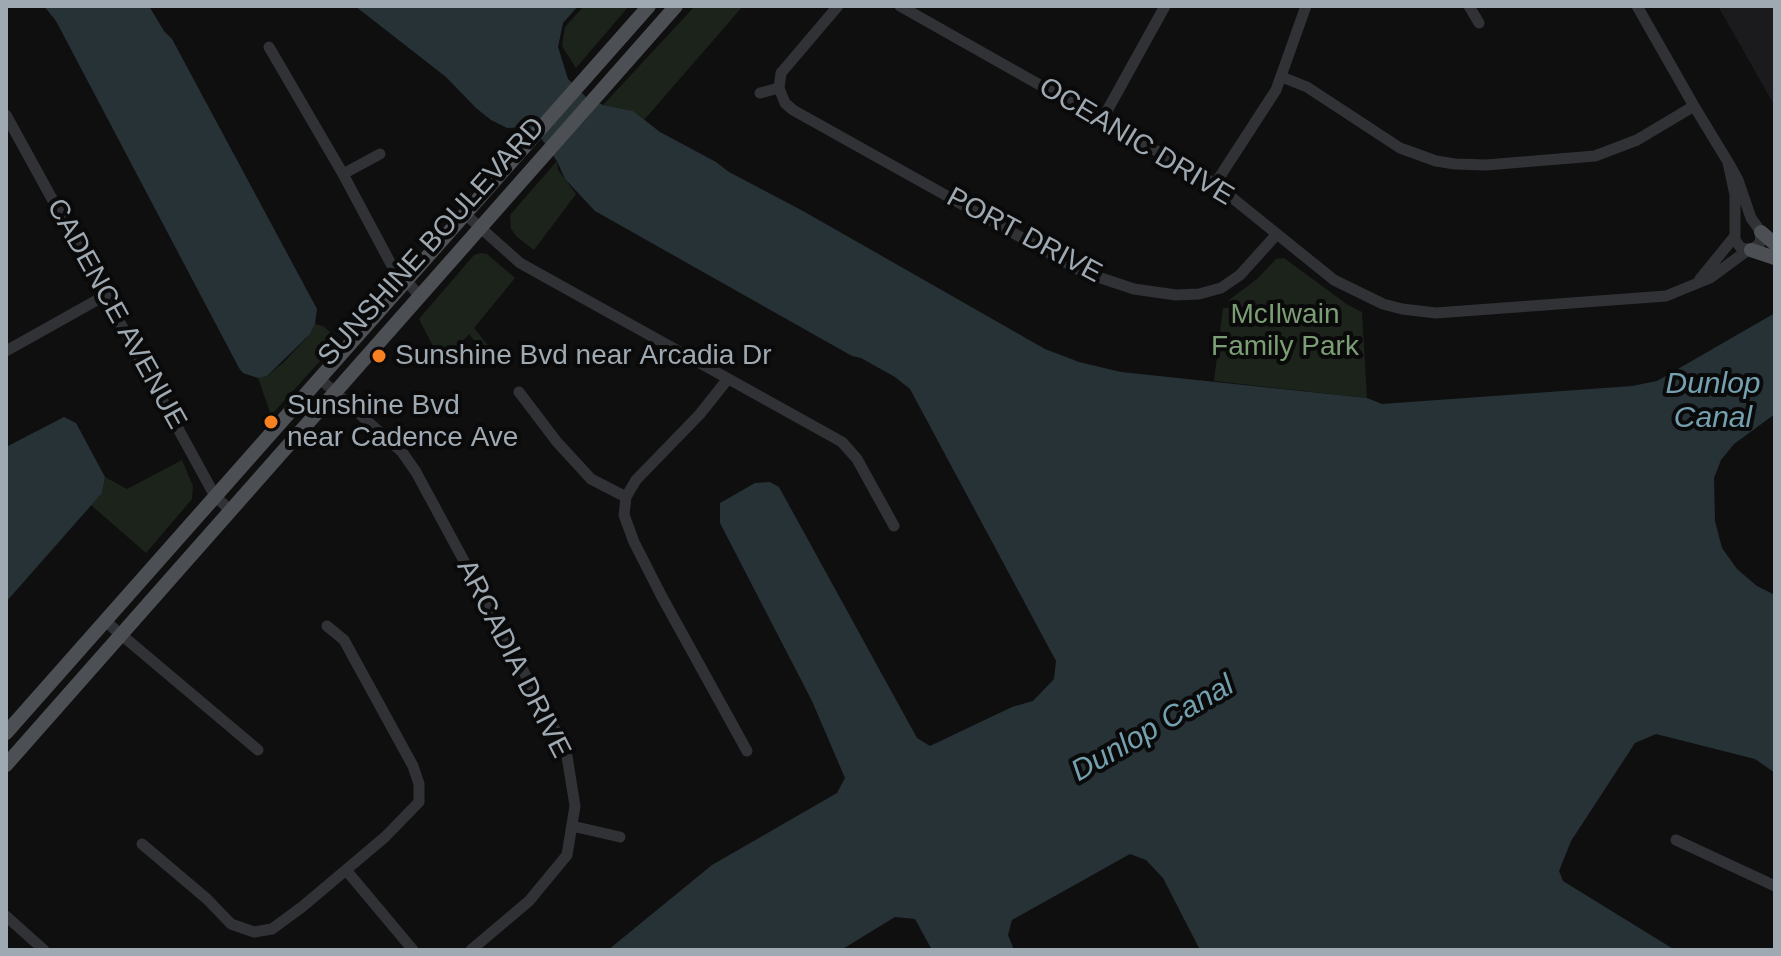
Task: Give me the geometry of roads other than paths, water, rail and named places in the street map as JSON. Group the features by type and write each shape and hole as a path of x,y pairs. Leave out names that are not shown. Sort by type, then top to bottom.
{"main road":[{"name":"SUNSHINE BOULEVARD","path":"6,733 649,6"},
{"name":"SUNSHINE BOULEVARD","path":"8,759 676,6"},
{"path":"1763,231 1775,244"},
{"path":"1749,250 1775,258"}],"street":[{"path":"760,93 779,88 781,73 786,65 838,6"},
{"name":"OCEANIC DRIVE","path":"900,6 1215,184 1347,288 1383,304 1421,312 1653,297 1691,288 1749,250"},
{"path":"1102,120 1165,6"},
{"path":"1215,184 1268,104 1282,77 1306,6"},
{"path":"1469,6 1479,23"},
{"path":"1637,6 1728,162 1763,231 1760,243 1749,250 1738,246 1735,234 1735,195 1728,162"},
{"path":"269,47 391,264 404,282 419,295"},
{"path":"1282,77 1307,87 1400,148 1436,161 1470,165 1595,156 1630,144 1694,106"},
{"name":"PORT DRIVE","path":"779,88 785,103 793,110 1061,260 1119,285 1176,295 1210,292 1240,275 1277,234"},
{"name":"CADENCE AVENUE","path":"6,115 215,496 230,510"},
{"path":"343,174 380,154"},
{"path":"465,214 520,263 842,442 857,459 894,526"},
{"path":"1691,288 1745,223 1763,231"},
{"path":"6,351 106,295"},
{"name":"ARCADIA DRIVE","path":"319,378 402,452 416,472 566,750 575,806 567,855 529,901 471,950"},
{"path":"727,380 700,414 636,480 626,497 624,515 634,542 747,751"},
{"path":"519,392 557,442 591,479 626,497"},
{"path":"105,621 258,750"},
{"path":"142,844 207,899 231,924 254,932 272,929 408,816 419,802 419,784 413,766 344,640 327,626"},
{"path":"572,826 620,837"},
{"path":"1676,840 1775,886"},
{"path":"346,870 413,950"},
{"path":"6,916 44,950"}],"water":[{"path":"44,6 149,6 172,39 317,309 310,334 267,376 258,378 243,373 239,368 56,21"},
{"name":"Dunlop Canal","path":"355,6 578,6 563,23 558,47 568,79 586,97 603,105 633,111 660,132 729,172 1045,349 1079,362 1121,372 1367,398 1382,404 1632,386 1657,381 1775,313 1775,414 1734,444 1721,460 1714,478 1715,521 1722,548 1737,569 1757,586 1775,595 1775,773 1755,759 1656,734 1635,743 1571,841 1559,871 1563,881 1675,950 1200,950 1163,878 1146,860 1130,854 1012,920 1008,935 1014,950 932,950 915,919 895,917 841,950 608,950 712,865 837,793 845,778 812,701 720,523 720,503 755,483 770,482 779,487 917,738 930,746 1012,707 1033,701 1054,679 1056,661 910,389 895,377 852,356 595,211 565,179 541,138 525,127 507,128 491,120 446,77"},
{"path":"64,417 76,423 105,477 102,493 6,602 6,447"}],"place":[{"name":"Sunshine Bvd near Arcadia Dr","path":"379,356"},
{"name":"Sunshine Bvd near Cadence Ave","path":"271,422"}],"park label":[{"name":"McIlwain Family Park","path":"1285,331"}]}
